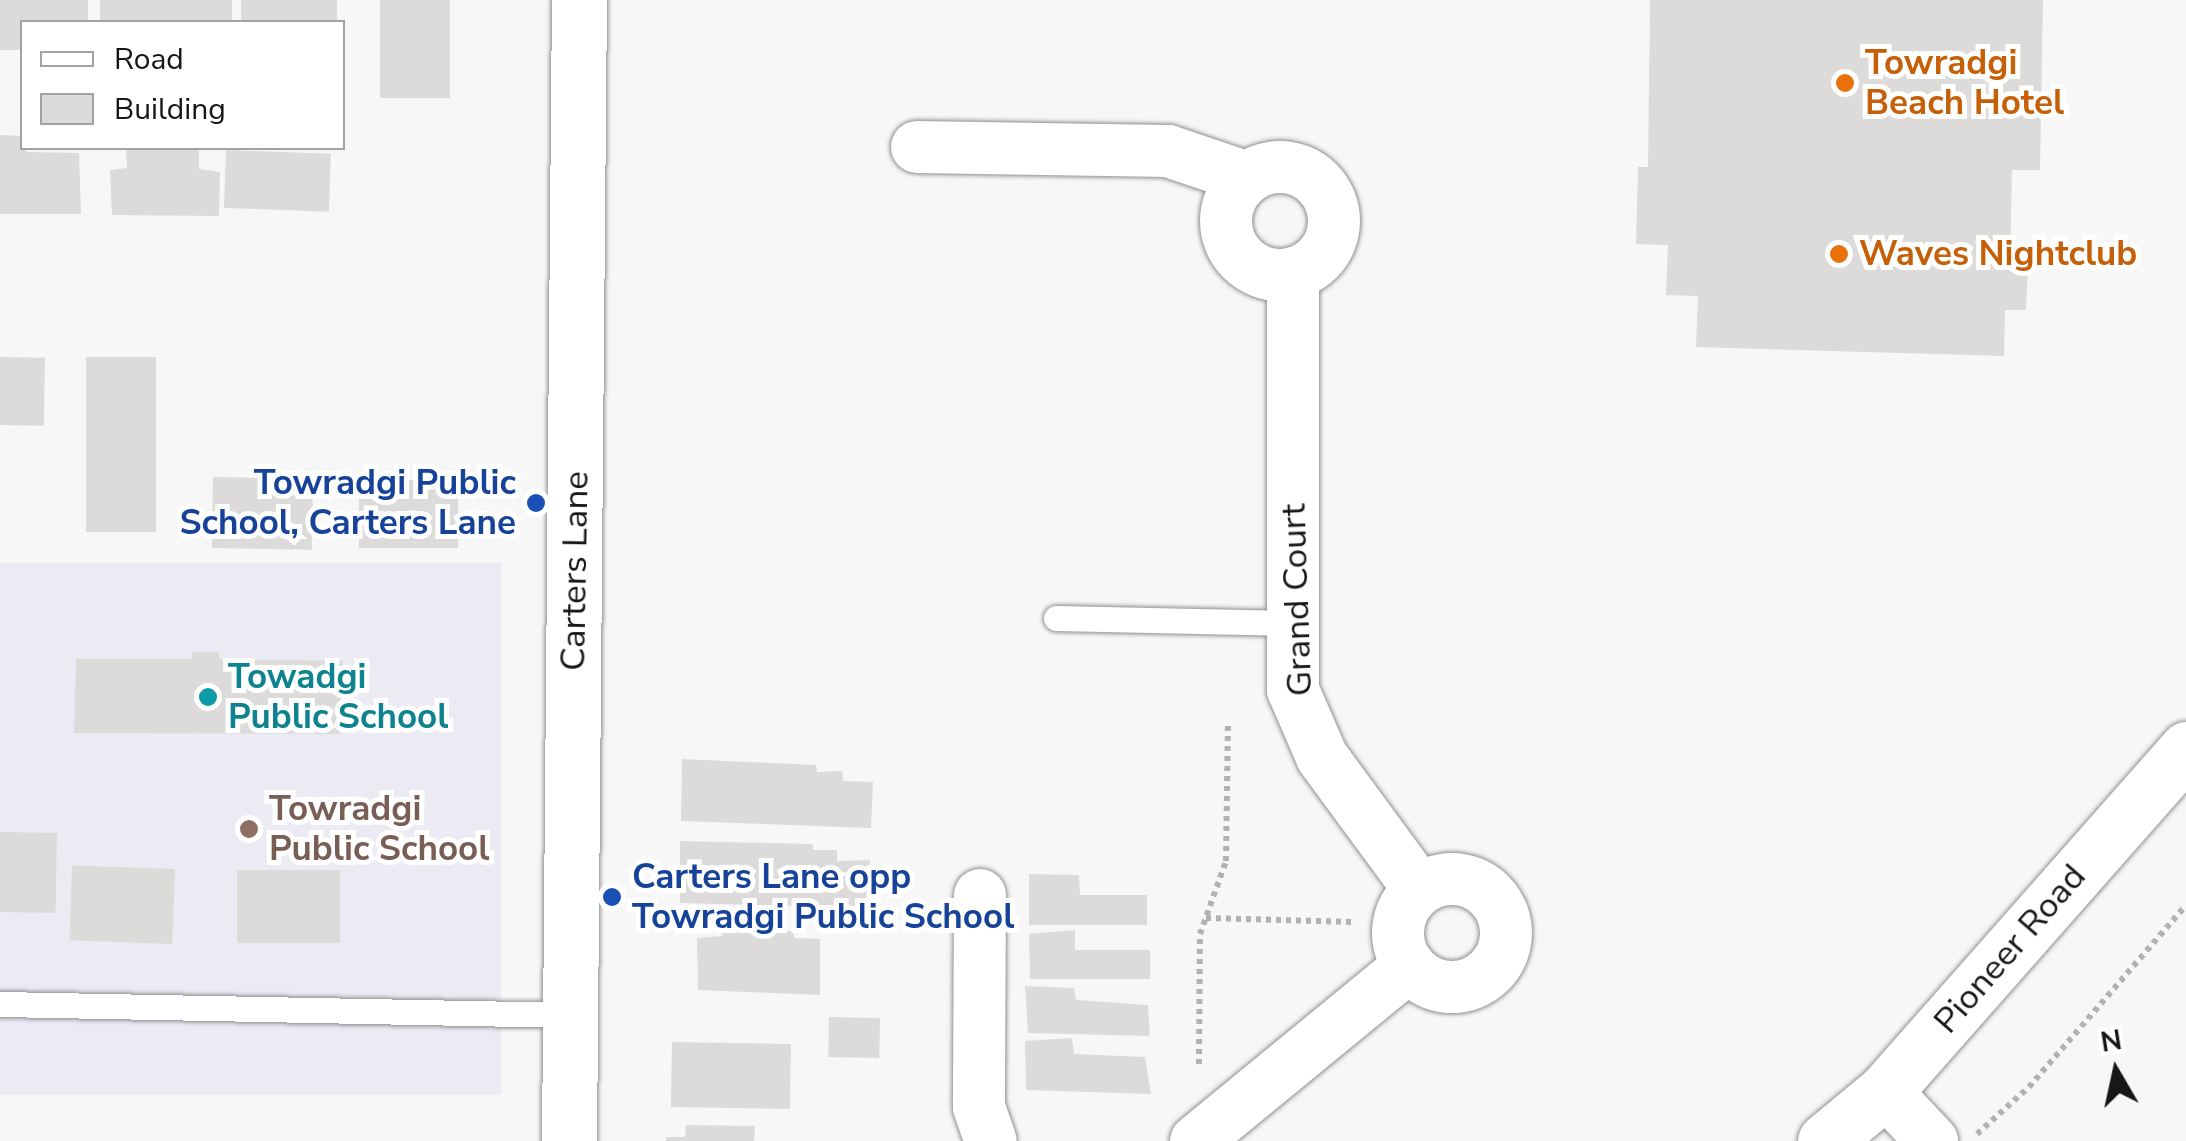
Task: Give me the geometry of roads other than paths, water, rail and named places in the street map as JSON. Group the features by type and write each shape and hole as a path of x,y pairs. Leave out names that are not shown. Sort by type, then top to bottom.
{"main road":[{"name":"Carters Lane","path":"569,1141 580,0"},
{"name":"Pioneer Road","path":"1825,1141 1885,1091 2186,750"}],"street":[{"path":"917,146 1168,151 1248,178"},
{"path":"1263,170 1298,170 1313,178 1332,206 1335,224 1322,255 1293,273 1257,270 1231,245 1228,208 1248,178 1263,170"},
{"name":"Grand Court","path":"1293,273 1294,690 1322,757 1420,889"},
{"path":"1436,880 1472,882 1500,905 1507,922 1502,958 1476,983 1439,986 1408,966 1397,934 1400,917 1420,889 1436,880"},
{"path":"980,896 979,1107 991,1141"},
{"path":"1196,1141 1408,966"},
{"path":"1885,1091 1932,1141"}],"lane":[{"path":"1056,618 1292,623"},
{"path":"0,1004 572,1015"}],"place":[{"name":"Towradgi Beach Hotel","path":"1845,83"},
{"name":"Waves Nightclub","path":"1839,254"},
{"name":"Towradgi Public School, Carters Lane","path":"536,503"},
{"name":"Towadgi Public School","path":"208,697"},
{"name":"Towradgi Public School","path":"249,829"},
{"name":"Carters Lane opp Towradgi Public School","path":"612,897"}]}
